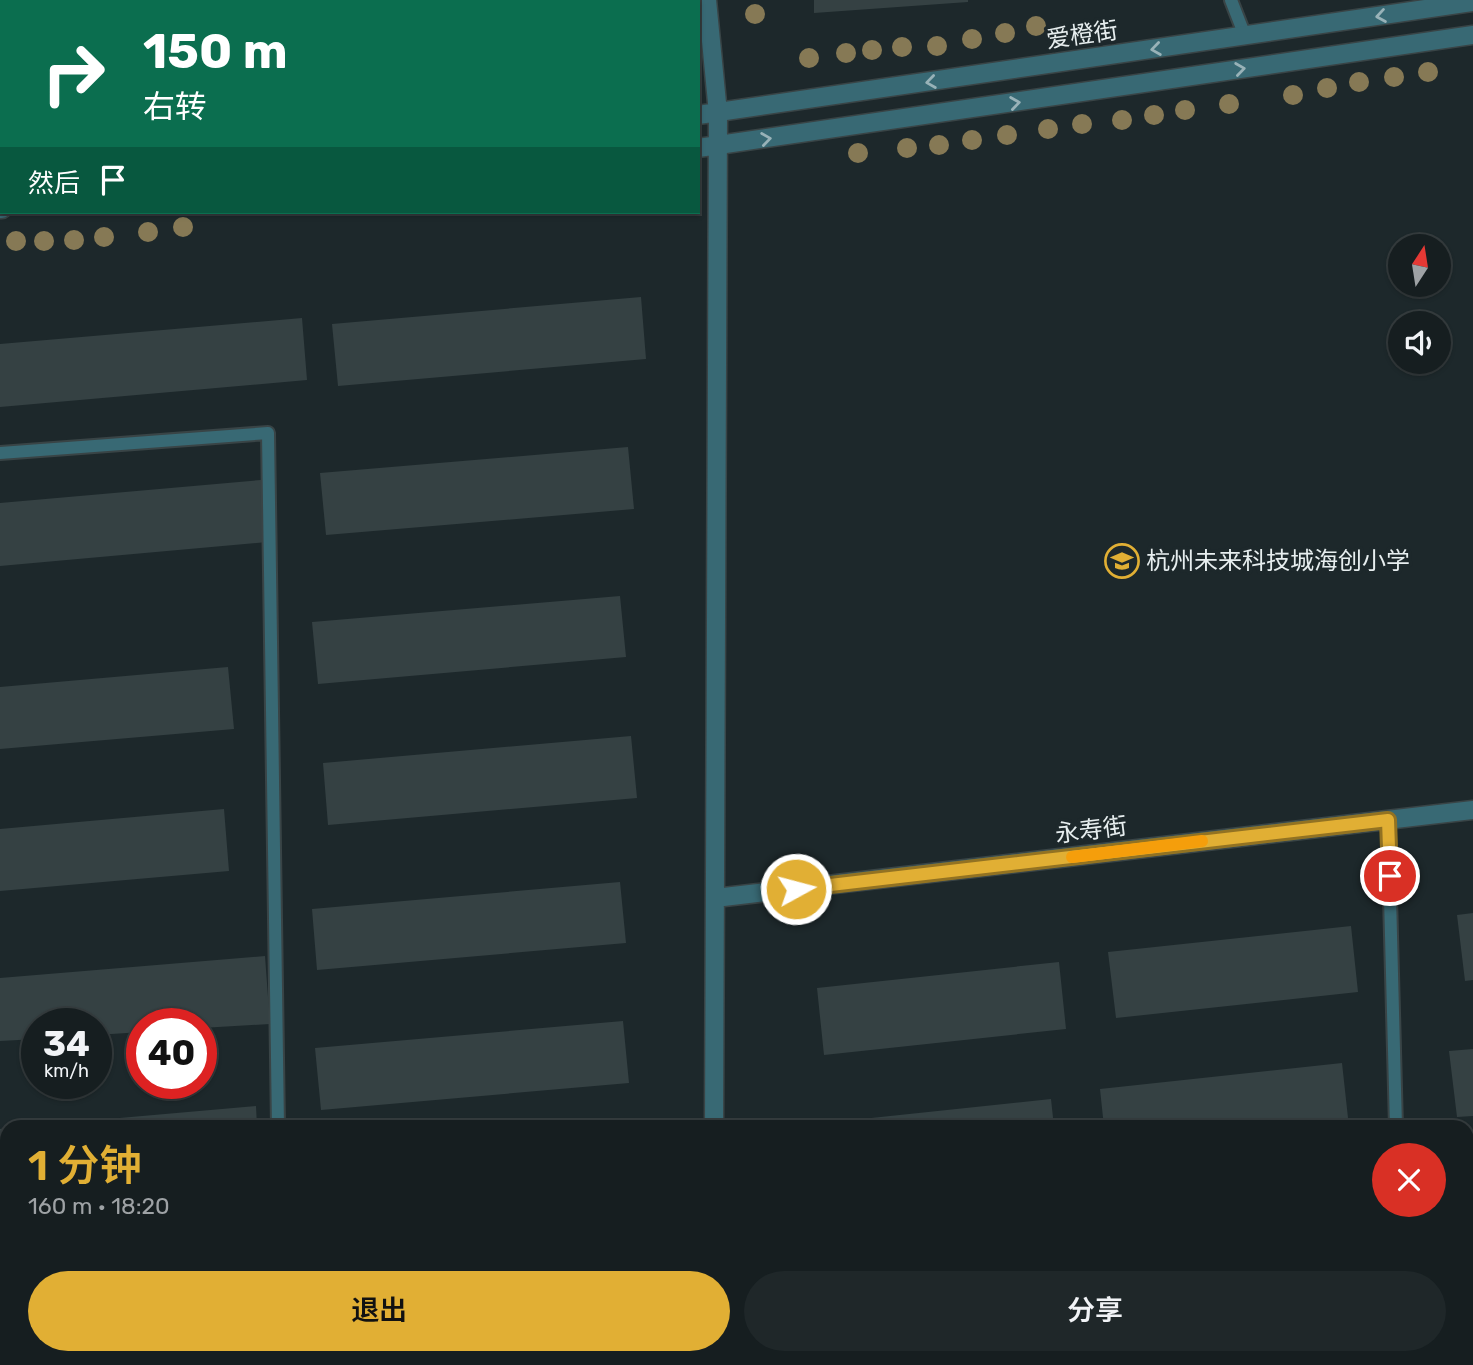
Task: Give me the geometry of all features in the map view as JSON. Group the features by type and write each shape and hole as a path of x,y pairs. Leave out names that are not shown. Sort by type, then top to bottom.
{"street":[{"path":"707,0 718,113 714,1120"},
{"name":"爱橙街","path":"700,115 1473,2"},
{"path":"700,148 1473,35"},
{"name":"永寿街","path":"715,898 1473,810"}],"lane":[{"path":"1231,0 1245,36"},
{"path":"0,453 268,433 278,1120"},
{"path":"1388,820 1396,1120"}],"building":[{"path":"814,0 968,0 968,2 814,13"},
{"path":"641,297 646,359 338,386 332,324"},
{"path":"302,318 307,380 0,407 0,344"},
{"path":"628,447 634,509 326,535 320,473"},
{"path":"261,480 267,542 0,566 0,503"},
{"path":"620,596 626,657 318,684 312,622"},
{"path":"228,667 234,729 0,749 0,687"},
{"path":"631,736 637,798 328,825 323,763"},
{"path":"224,809 229,871 0,891 0,829"},
{"path":"620,882 626,943 317,970 312,909"},
{"path":"1473,913 1473,980 1465,981 1457,915"},
{"path":"1351,926 1358,992 1116,1018 1108,952"},
{"path":"265,956 270,1024 217,1027 217,1008 126,1008 126,1033 112,1034 112,1008 21,1008 21,1040 0,1041 0,978"},
{"path":"1059,962 1066,1029 824,1055 817,988"},
{"path":"623,1021 629,1083 321,1110 315,1048"},
{"path":"1473,1049 1473,1116 1457,1117 1449,1051"},
{"path":"1342,1063 1348,1120 1103,1120 1100,1089"},
{"path":"1051,1099 1053,1120 852,1120"},
{"path":"256,1106 257,1120 97,1120"}],"slow traffic":[{"path":"1072,857 1202,841"}],"place":[{"name":"杭州未来科技城海创小学","path":"1122,561"}],"route":[{"path":"796,889 1388,820 1390,876"}]}
